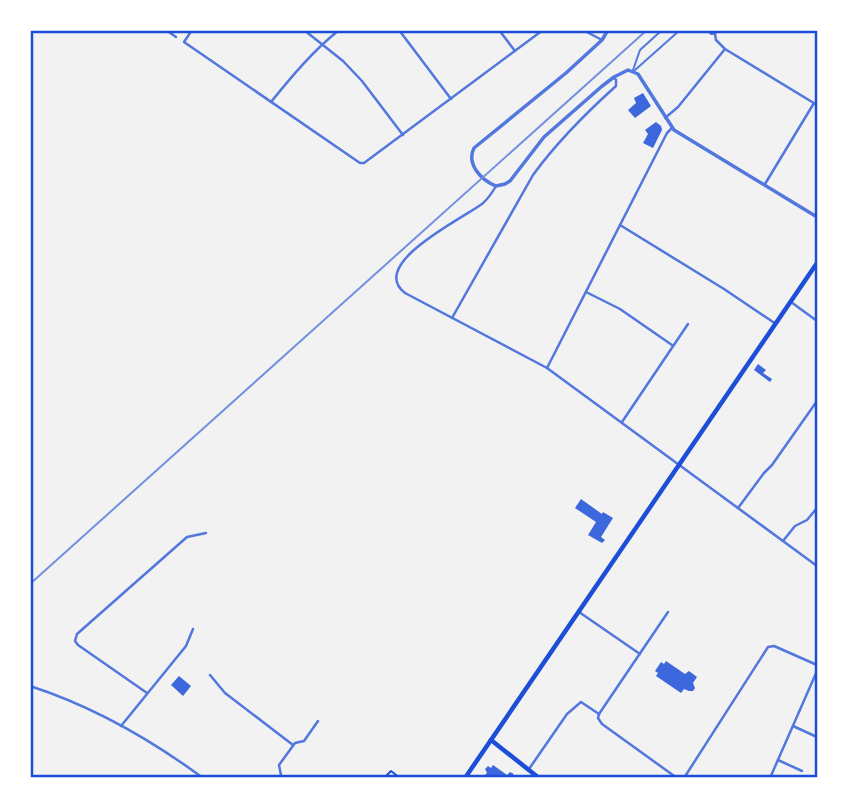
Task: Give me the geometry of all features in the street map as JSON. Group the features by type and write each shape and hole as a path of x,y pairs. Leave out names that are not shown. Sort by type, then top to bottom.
{"main road":[{"path":"465,778 817,263"},
{"path":"491,740 539,778"}],"street":[{"path":"166,30 176,37"},
{"path":"192,30 184,42 360,163 364,163 403,135 543,30"},
{"path":"304,30 362,81 403,135"},
{"path":"271,102 296,71 339,30"},
{"path":"399,30 451,99"},
{"path":"499,30 515,51"},
{"path":"583,30 602,40"},
{"path":"496,186 484,179 473,167 471,154 474,148 536,99 602,40 608,30"},
{"path":"717,30 716,40 725,49 816,104 765,185"},
{"path":"666,118 725,49"},
{"path":"817,217 672,128 642,80 634,71 625,71 614,77 544,137 510,181 496,186 484,203 428,238 408,256 397,271 397,283 401,290 547,368 817,566"},
{"path":"452,318 533,175 548,154 590,108 616,86 614,77"},
{"path":"547,368 667,133 672,128"},
{"path":"620,225 776,324"},
{"path":"586,292 620,309 673,346"},
{"path":"791,302 817,321"},
{"path":"622,422 688,324"},
{"path":"738,508 817,401"},
{"path":"783,541 795,526 807,520 817,508"},
{"path":"147,694 78,645 75,641 77,634 187,537 206,533"},
{"path":"578,612 640,654"},
{"path":"598,714 668,612"},
{"path":"121,726 186,646 193,629"},
{"path":"684,778 768,647 775,646 817,665"},
{"path":"770,778 817,671"},
{"path":"210,675 225,693 293,745"},
{"path":"30,685 121,726 160,748 203,778"},
{"path":"529,769 567,714 581,702 598,714 603,724 677,778"},
{"path":"278,778 281,775 279,765 293,745 304,741 318,721"},
{"path":"793,726 817,737"},
{"path":"778,760 802,771"}],"lane":[{"path":"634,71 640,50 662,30"},
{"path":"634,71 680,30"},
{"path":"707,30 710,34 715,34"},
{"path":"176,37 184,42"}],"path":[{"path":"384,778 391,771 400,778"}],"building":[{"path":"643,93 651,106 635,118 628,110 636,103 634,98"},
{"path":"656,122 662,130 653,148 643,143 648,134 645,130"},
{"path":"758,364 766,370 763,373 772,379 770,382 754,370"},
{"path":"581,499 602,514 603,512 613,518 601,537 605,540 602,543 588,535 596,522 575,508"},
{"path":"666,661 685,674 689,671 697,677 693,683 693,691 684,689 681,693 656,676 658,673 655,671 661,662 664,664"},
{"path":"179,676 191,686 183,696 171,685"},
{"path":"493,765 507,775 510,772 514,774 512,776 515,778 487,778 484,776 487,773 485,769"}],"railway":[{"path":"30,584 647,30"}]}
